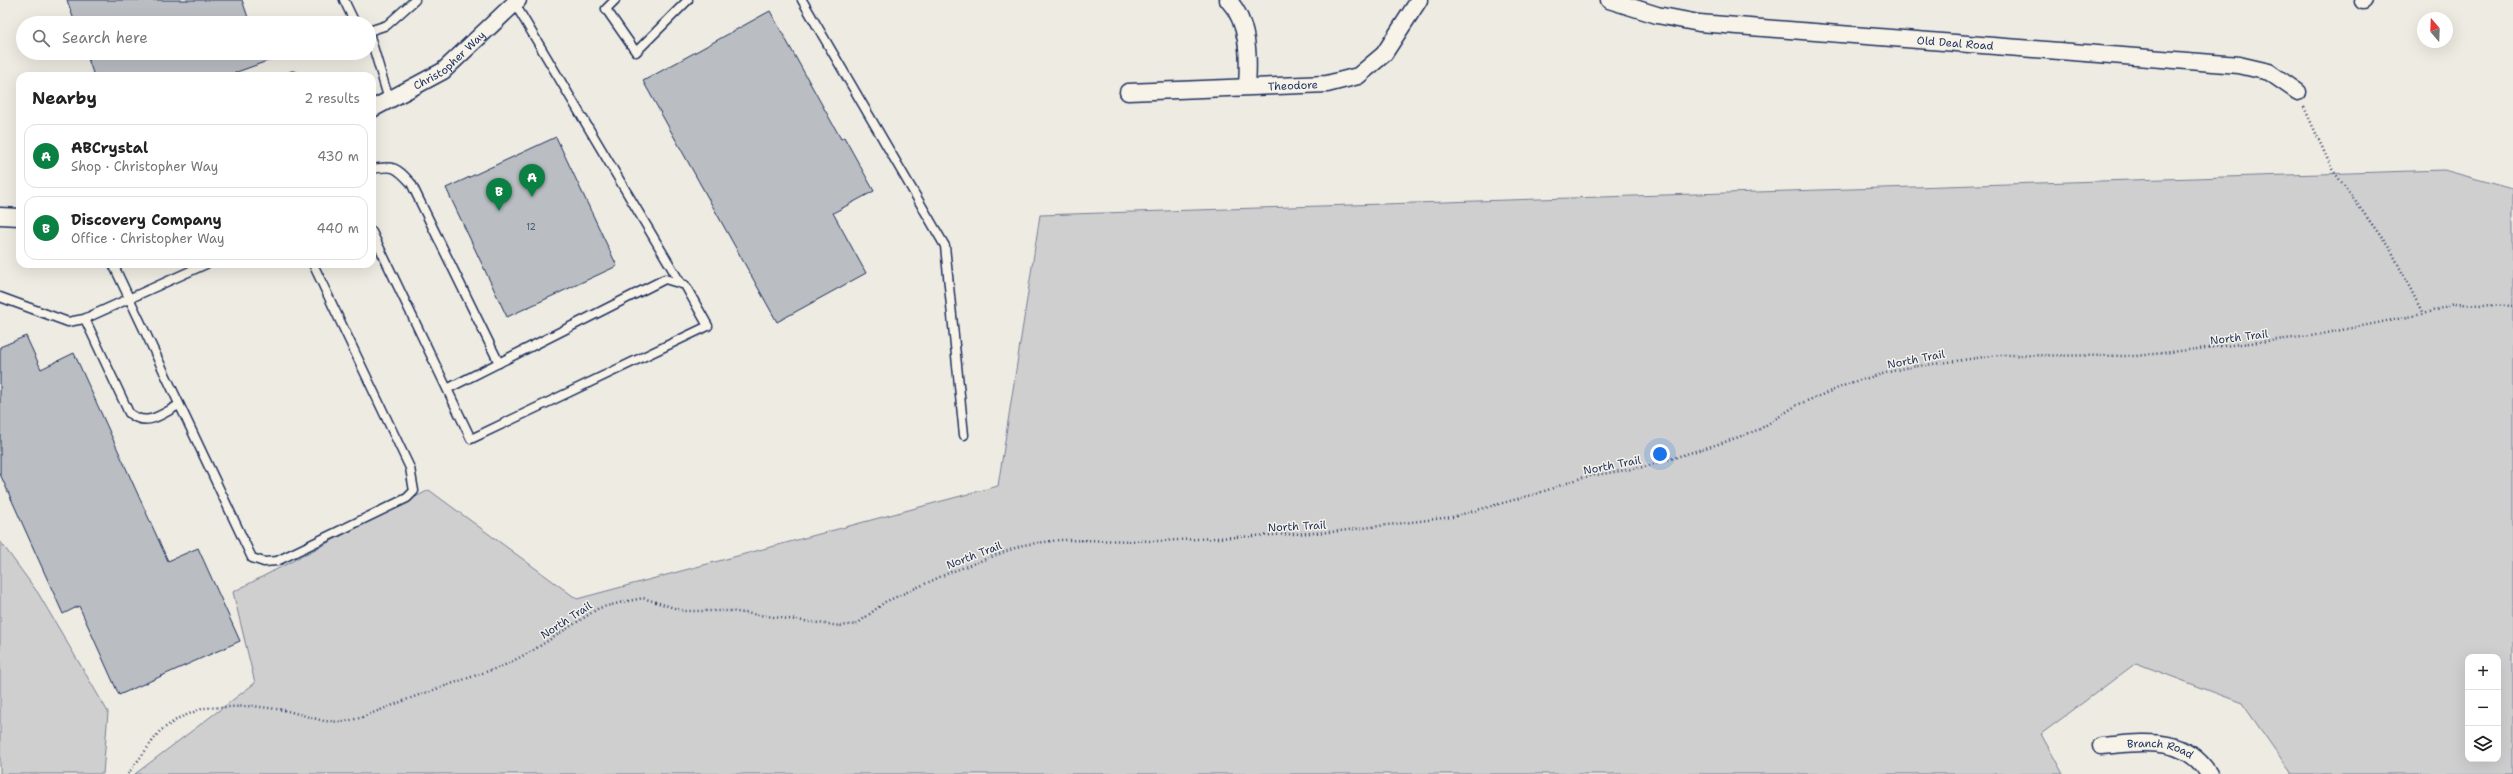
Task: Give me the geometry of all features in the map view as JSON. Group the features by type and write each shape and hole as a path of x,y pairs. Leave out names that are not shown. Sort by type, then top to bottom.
{"street":[{"path":"1228,0 1235,8 1249,51 1248,86"},
{"name":"Theodore","path":"1128,92 1327,84 1358,76 1384,54 1419,0"},
{"name":"Old Deal Road","path":"1609,0 1657,15 1699,23 2239,65 2269,72 2298,92"},
{"name":"Christopher Way","path":"376,107 443,71 516,2"},
{"path":"0,216 16,217"},
{"name":"Branch Road","path":"2102,746 2154,742 2166,743 2182,748 2195,757 2209,774"}],"lane":[{"path":"344,0 351,16"},
{"path":"376,29 386,25 415,0"},
{"path":"614,0 606,9 636,52 688,0"},
{"path":"802,0 945,246 964,435"},
{"path":"516,2 680,282"},
{"path":"376,55 390,100"},
{"path":"376,168 387,166 397,168 411,183 499,363"},
{"path":"376,240 447,389 471,439 708,326 686,285 680,282 664,279 447,389"},
{"path":"115,268 252,558 264,562 277,561 407,498 414,491 410,468 315,268"},
{"path":"0,297 68,322 85,319 197,268"},
{"path":"85,319 129,413 137,419 146,421 179,405"}],"path":[{"path":"2298,92 2332,169 2392,252 2422,314"},
{"name":"North Trail","path":"128,774 160,731 179,718 204,708 253,706 284,710 324,721 342,722 360,718 416,696 503,666 532,651 599,608 643,598 684,610 730,611 840,626 857,624 885,602 951,572 1023,544 1059,540 1159,541 1331,532 1452,517 1539,493 1584,477 1644,467 1728,441 1760,429 1797,405 1853,382 1904,368 1999,355 2136,356 2311,336 2422,314 2454,304 2513,306"}],"shaded area":[{"path":"2444,170 2513,189 2513,774 2292,774 2242,703 2136,663 2041,734 2063,774 135,774 255,683 233,592 429,490 577,599 998,486 1040,215"},
{"path":"0,541 38,593 108,712 103,774 0,774"}],"building":[{"path":"67,0 242,0 248,16 73,16"},
{"path":"770,11 841,139 844,137 874,191 833,213 866,273 777,322 643,81"},
{"path":"88,60 270,60 237,72 93,72"},
{"path":"556,137 617,266 507,317 446,188"},
{"path":"26,336 41,369 74,353 168,561 198,548 240,641 119,695 79,606 63,614 0,474 0,347"}],"place":[{"name":"ABCrystal","path":"532,197"},
{"name":"Discovery Company","path":"499,211"}]}
